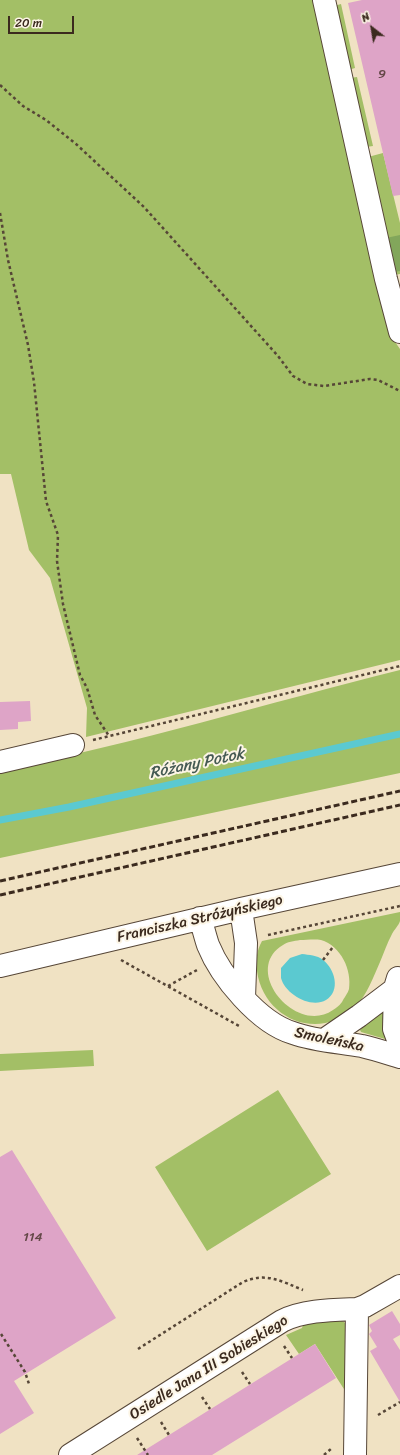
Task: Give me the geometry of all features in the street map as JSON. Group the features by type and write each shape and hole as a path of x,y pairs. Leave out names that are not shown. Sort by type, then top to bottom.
{"street":[{"path":"324,0 386,279 400,332"},
{"path":"0,762 73,745"},
{"name":"Franciszka Stróżyńskiego","path":"0,966 200,918 400,874"},
{"path":"241,909 246,943 244,998"},
{"name":"Smoleńska","path":"200,918 208,945 225,974 254,1010 277,1027 302,1036 363,1046 400,1057"},
{"path":"324,1040 359,1016 399,982"},
{"path":"399,982 394,1030 400,1046"},
{"name":"Osiedle Jana III Sobieskiego","path":"70,1455 291,1316 357,1309 398,1290"},
{"path":"355,1455 357,1309"}],"path":[{"path":"0,85 23,106 46,120 76,144 144,207 278,356 293,376 307,384 324,386 370,379 378,380 400,391"},
{"path":"0,213 8,260 28,345 33,375 46,501 58,535 57,561 63,604 80,675 87,688 95,715 110,736"},
{"path":"73,745 400,666"},
{"path":"246,943 265,935 400,906"},
{"path":"323,960 333,947"},
{"path":"121,960 242,1028"},
{"path":"168,986 216,960"},
{"path":"138,1348 243,1282 253,1278 271,1278 304,1291"},
{"path":"1,1334 25,1372 29,1384"},
{"path":"136,1436 148,1455"}],"green space":[{"path":"0,0 317,0 393,339 400,349 400,660 86,737 87,708 50,578 29,550 11,474 0,474"},
{"path":"341,4 355,68 348,70 334,6"},
{"path":"357,77 373,146 366,147 350,78"},
{"path":"383,153 400,223 400,274 394,275 368,157"},
{"path":"400,235 400,271 394,272 386,238"},
{"path":"400,670 400,773 0,858 0,770 50,760 151,736"},
{"path":"400,912 400,921 390,937 372,980 363,997 355,1007 340,1018 325,1023 309,1024 294,1020 281,1013 270,1002 261,988 256,967 257,956 262,941","holes":["321,940 328,943 344,960 349,974 349,989 342,1002 333,1010 319,1016 304,1014 290,1007 278,997 271,983 268,969 272,956 283,945 289,942"]},
{"path":"383,1012 384,1015 387,1035 385,1039 361,1032 360,1030 377,1013"},
{"path":"93,1050 94,1066 0,1071 0,1054"},
{"path":"278,1090 331,1174 207,1251 155,1167"},
{"path":"339,1320 348,1326 351,1400 315,1344 299,1354 286,1335 302,1328 304,1322"}],"water":[{"path":"302,954 321,958 331,969 335,980 335,986 331,996 326,1000 313,1003 306,1001 293,994 283,984 281,978 281,968 290,958"}],"building":[{"path":"362,0 400,0 400,195 393,196 348,3"},
{"path":"30,701 31,721 18,722 18,729 0,730 0,702"},
{"path":"12,1150 116,1318 14,1381 34,1413 0,1434 0,1157"},
{"path":"392,1311 400,1324 400,1335 393,1339 400,1350 400,1402 370,1351 377,1347 369,1334 372,1331 369,1325"},
{"path":"315,1344 336,1378 212,1455 137,1455"}],"waterway":[{"name":"Różany Potok","path":"0,820 69,807 400,734"}],"railway":[{"path":"0,881 400,791"},
{"path":"0,895 400,805"}]}
